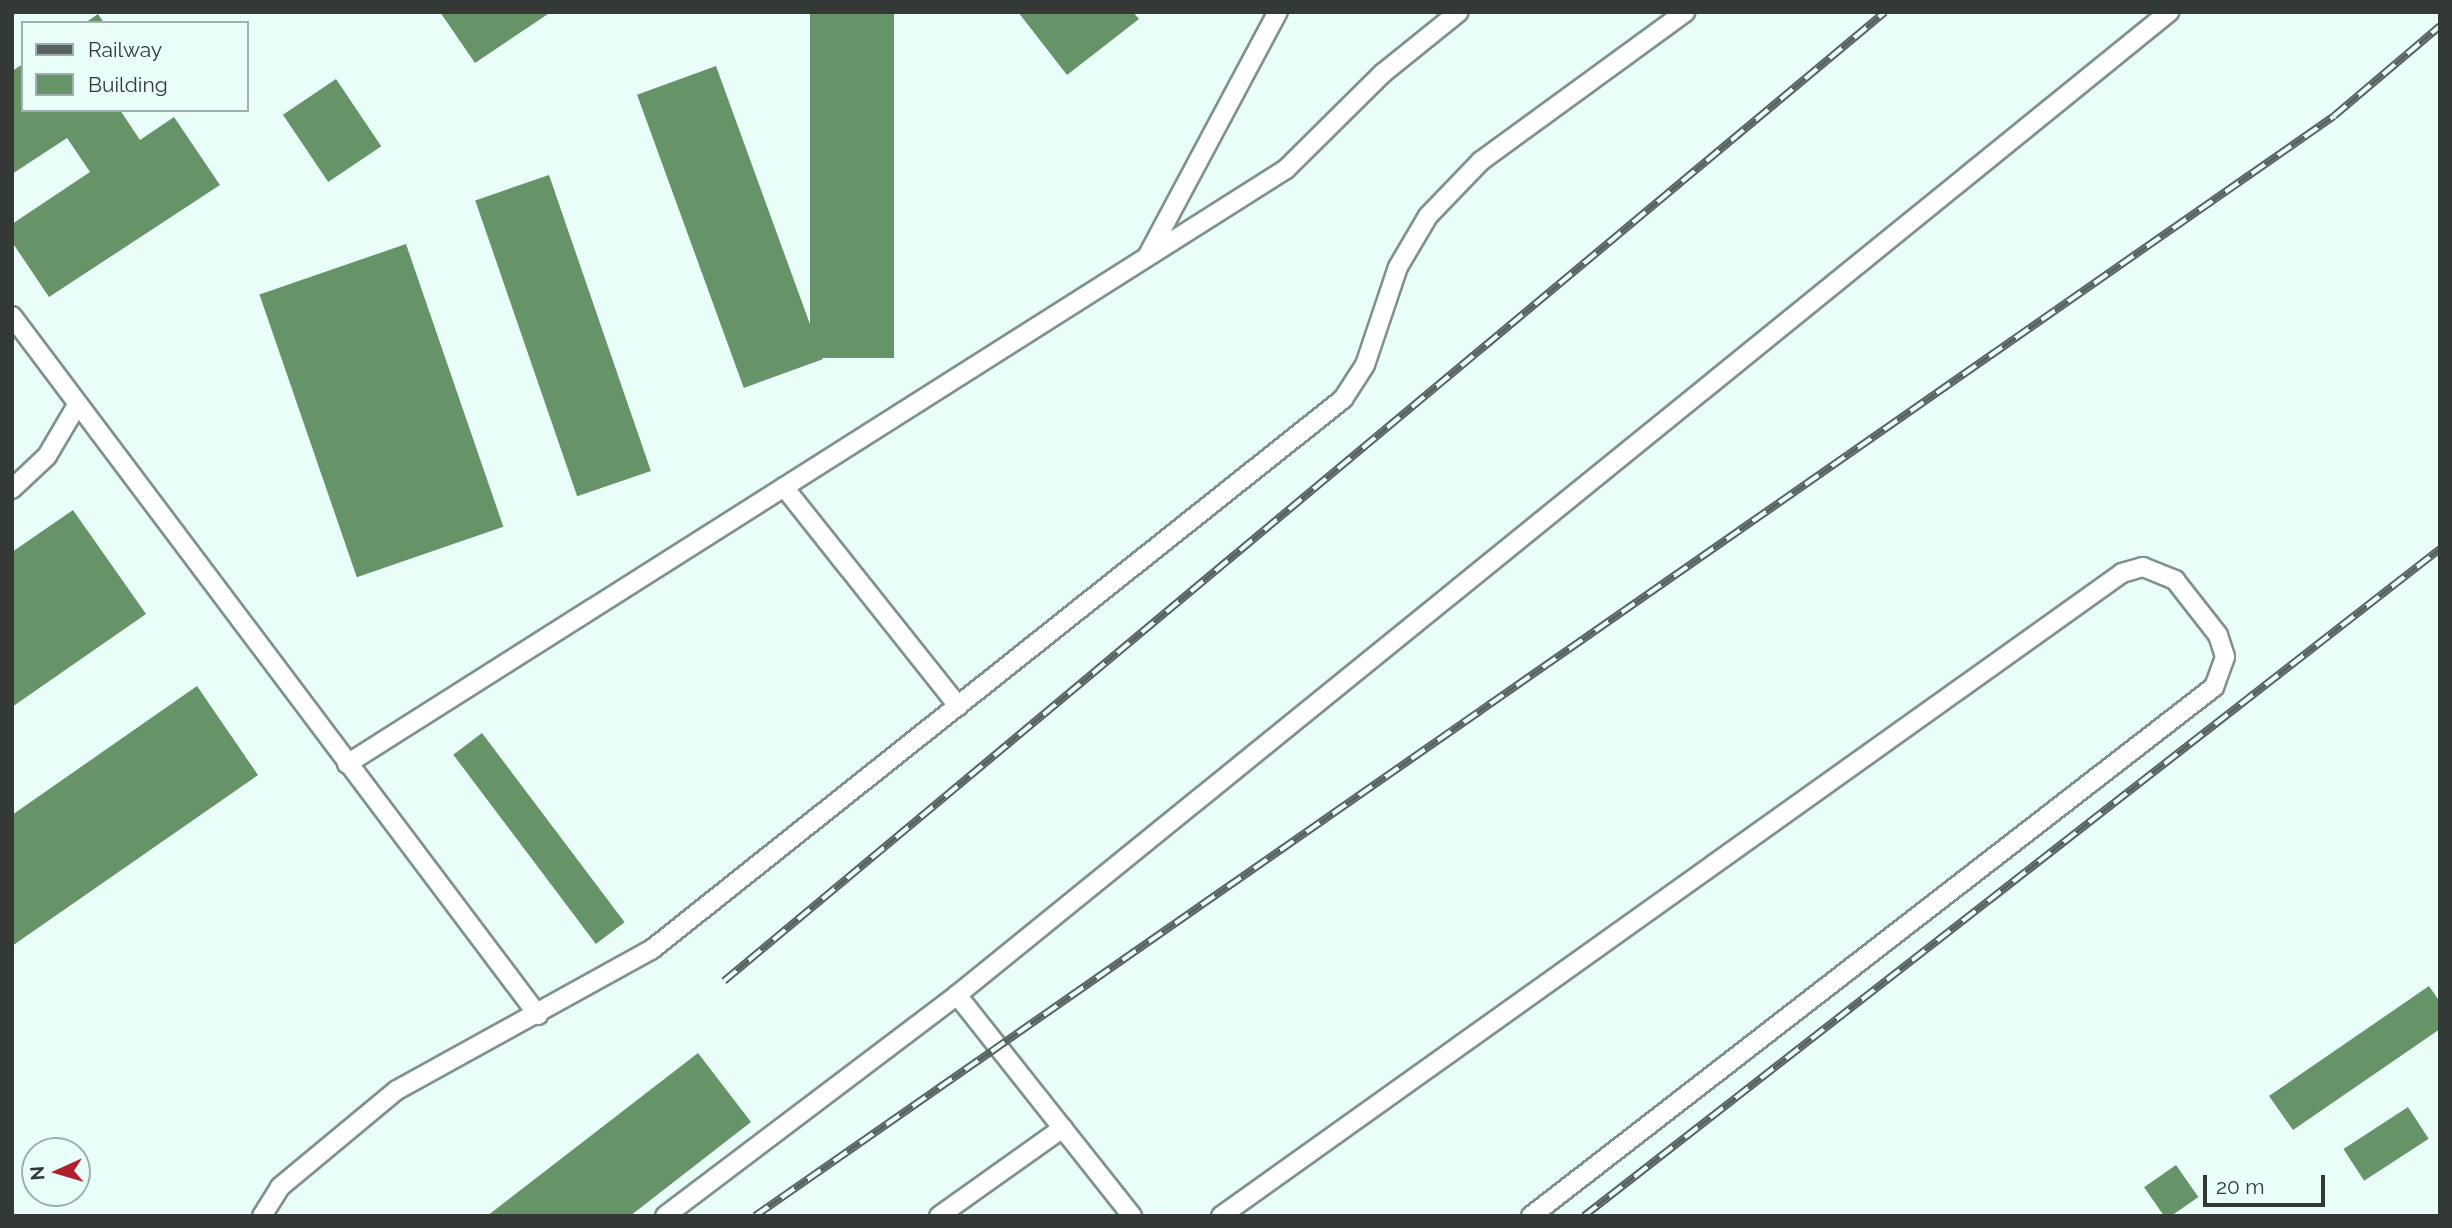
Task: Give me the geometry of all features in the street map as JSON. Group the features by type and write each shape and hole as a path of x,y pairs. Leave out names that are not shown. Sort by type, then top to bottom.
{"lane":[{"path":"1147,258 1279,12"},
{"path":"346,764 1286,169 1383,73 1459,12"},
{"path":"262,1216 280,1187 397,1090 538,1015 651,950 1343,399 1365,365 1398,267 1428,216 1481,161 1685,12"},
{"path":"665,1216 957,995 2169,12"},
{"path":"12,316 76,407 538,1015"},
{"path":"12,489 47,456 76,407"},
{"path":"784,487 958,706"},
{"path":"1221,1216 2122,573 2143,566 2175,580 2218,635 2225,657 2214,687 1531,1216"},
{"path":"957,995 1132,1216"},
{"path":"939,1216 1063,1128"}],"building":[{"path":"440,12 551,12 475,63"},
{"path":"810,12 894,12 894,358 810,358"},
{"path":"1018,12 1133,12 1139,19 1067,75"},
{"path":"98,14 103,21 88,21"},
{"path":"21,65 21,112 121,112 140,140 174,117 220,185 49,297 12,242 12,224 90,172 67,138 12,174 12,71"},
{"path":"716,66 823,359 744,388 637,95"},
{"path":"336,79 381,146 328,182 283,115"},
{"path":"549,175 651,471 577,496 475,200"},
{"path":"406,244 503,527 357,577 259,294"},
{"path":"73,510 146,614 12,707 12,552"},
{"path":"197,686 258,775 12,946 12,815"},
{"path":"482,733 625,922 596,944 453,755"},
{"path":"2429,986 2440,1002 2440,1029 2293,1130 2269,1096"},
{"path":"698,1053 751,1122 630,1216 487,1216"},
{"path":"2408,1107 2429,1139 2364,1181 2343,1149"},
{"path":"2176,1165 2198,1197 2171,1216 2164,1216 2144,1187"}],"railway":[{"path":"724,981 1885,12"},
{"path":"755,1216 2334,116 2440,26"},
{"path":"1584,1216 2440,549"}]}
